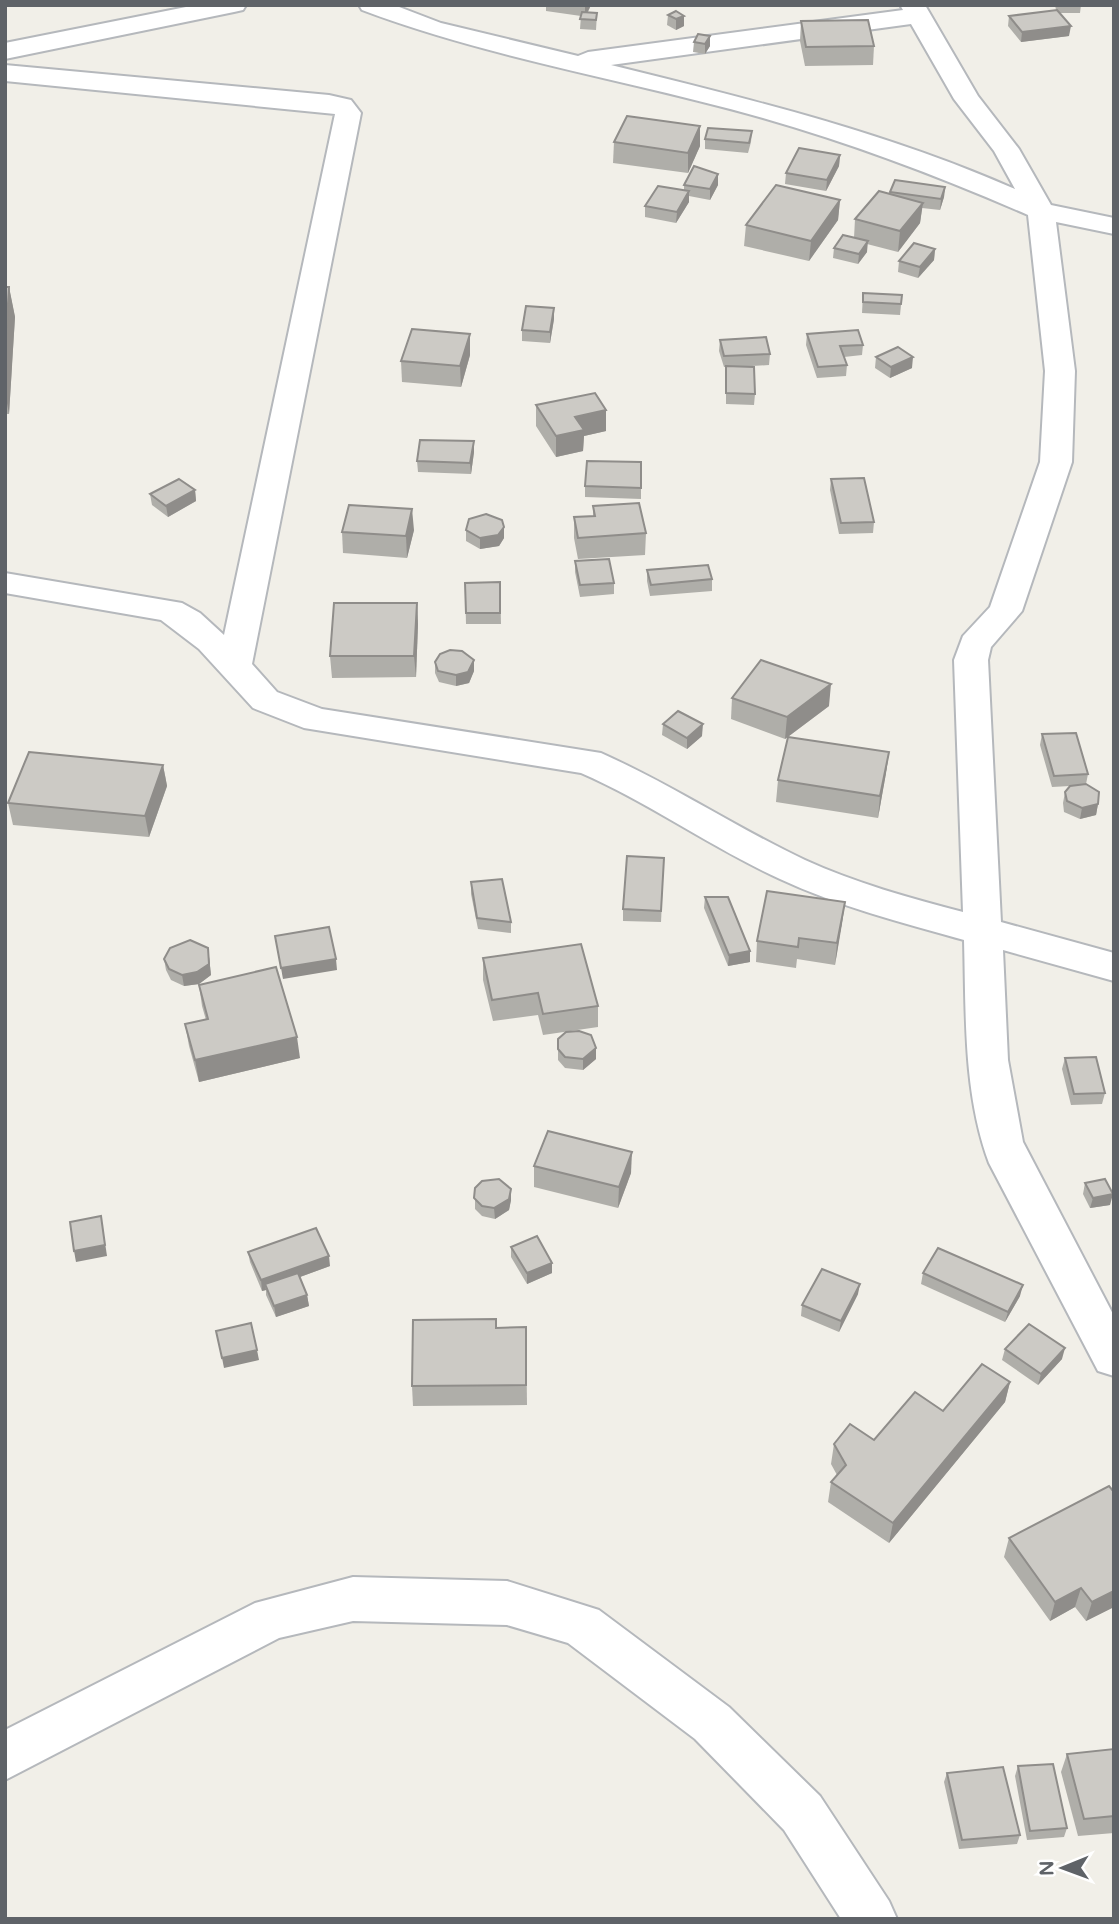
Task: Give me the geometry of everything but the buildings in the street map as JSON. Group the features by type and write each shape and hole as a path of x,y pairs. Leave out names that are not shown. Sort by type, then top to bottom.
{"street":[{"path":"5,51 234,5"},
{"path":"371,5 432,28 771,112 871,142 964,177 1041,211 1114,226"},
{"path":"569,63 915,10 967,99 1006,149 1041,211 1060,371 1056,462 1005,611 975,644 971,660 988,1060 1002,1142 1010,1163 1114,1358"},
{"path":"5,74 329,103 342,106 348,113 235,664"},
{"path":"5,583 170,611 188,621 235,664 265,700 316,720 588,762 627,779 793,870 894,907 984,934 1114,967"},
{"path":"5,1756 272,1618 353,1599 508,1603 582,1625 712,1723 802,1814 871,1919"}]}
